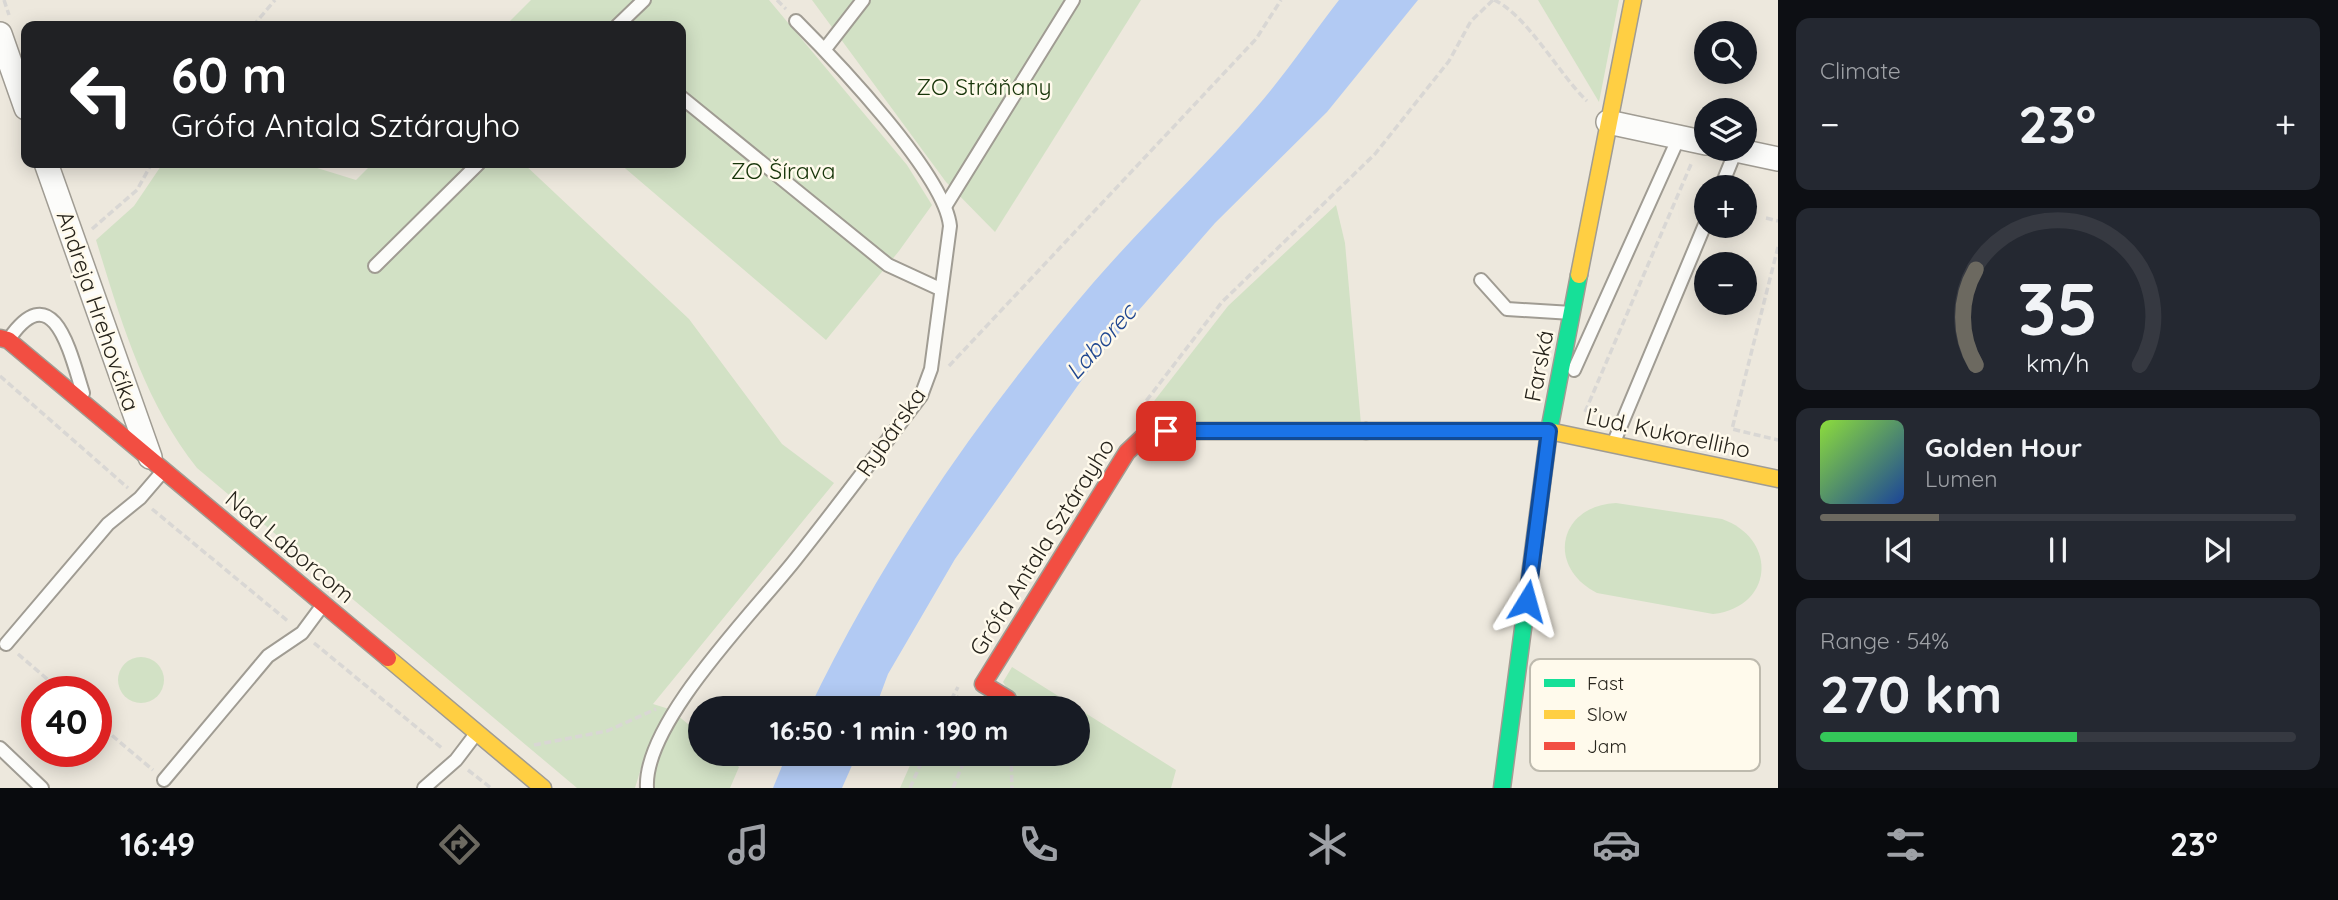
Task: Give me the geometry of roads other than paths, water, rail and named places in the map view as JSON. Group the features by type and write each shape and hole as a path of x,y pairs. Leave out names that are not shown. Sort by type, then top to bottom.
{"street":[{"name":"Farská","path":"1502,788 1549,431 1633,0"},
{"path":"0,34 21,94"},
{"path":"1608,122 1694,141"},
{"path":"1757,154 1778,159"},
{"name":"Andreja Hrehovčíka","path":"48,168 158,465"},
{"name":"Nad Laborcom","path":"3,343 87,406 543,788"},
{"name":"Grófa Antala Sztárayho","path":"1003,696 983,684 1127,452 1144,436 1166,431 1549,431"},
{"name":"Ľud. Kukorelliho","path":"1549,431 1778,479"}],"lane":[{"path":"622,21 644,0"},
{"path":"825,50 863,0"},
{"path":"796,21 825,50 905,144 946,205 1073,0"},
{"path":"686,101 888,265 940,289"},
{"path":"1574,370 1694,143"},
{"path":"375,266 474,168"},
{"name":"Rybárska","path":"647,788 647,765 684,697 794,562 921,396 931,369 950,226 946,205"},
{"path":"1613,445 1699,238"},
{"path":"1481,280 1507,309 1573,313"},
{"path":"3,343 19,324 33,315 48,317 56,322 64,332 87,406"},
{"path":"6,644 108,524 140,498 158,465"},
{"path":"164,780 268,656 302,633 322,605"},
{"path":"424,788 456,760 478,732"},
{"path":"0,748 42,788"}],"water":[{"name":"Laborec","path":"1339,0 1418,0 1327,112 1215,223 1098,357 955,559 888,674 880,696 816,696 869,595 973,434 1093,283 1255,109"},
{"path":"782,766 852,766 842,788 773,788"}],"park label":[{"name":"ZO Stráňany","path":"984,87"},
{"name":"ZO Šírava","path":"783,171"}]}
